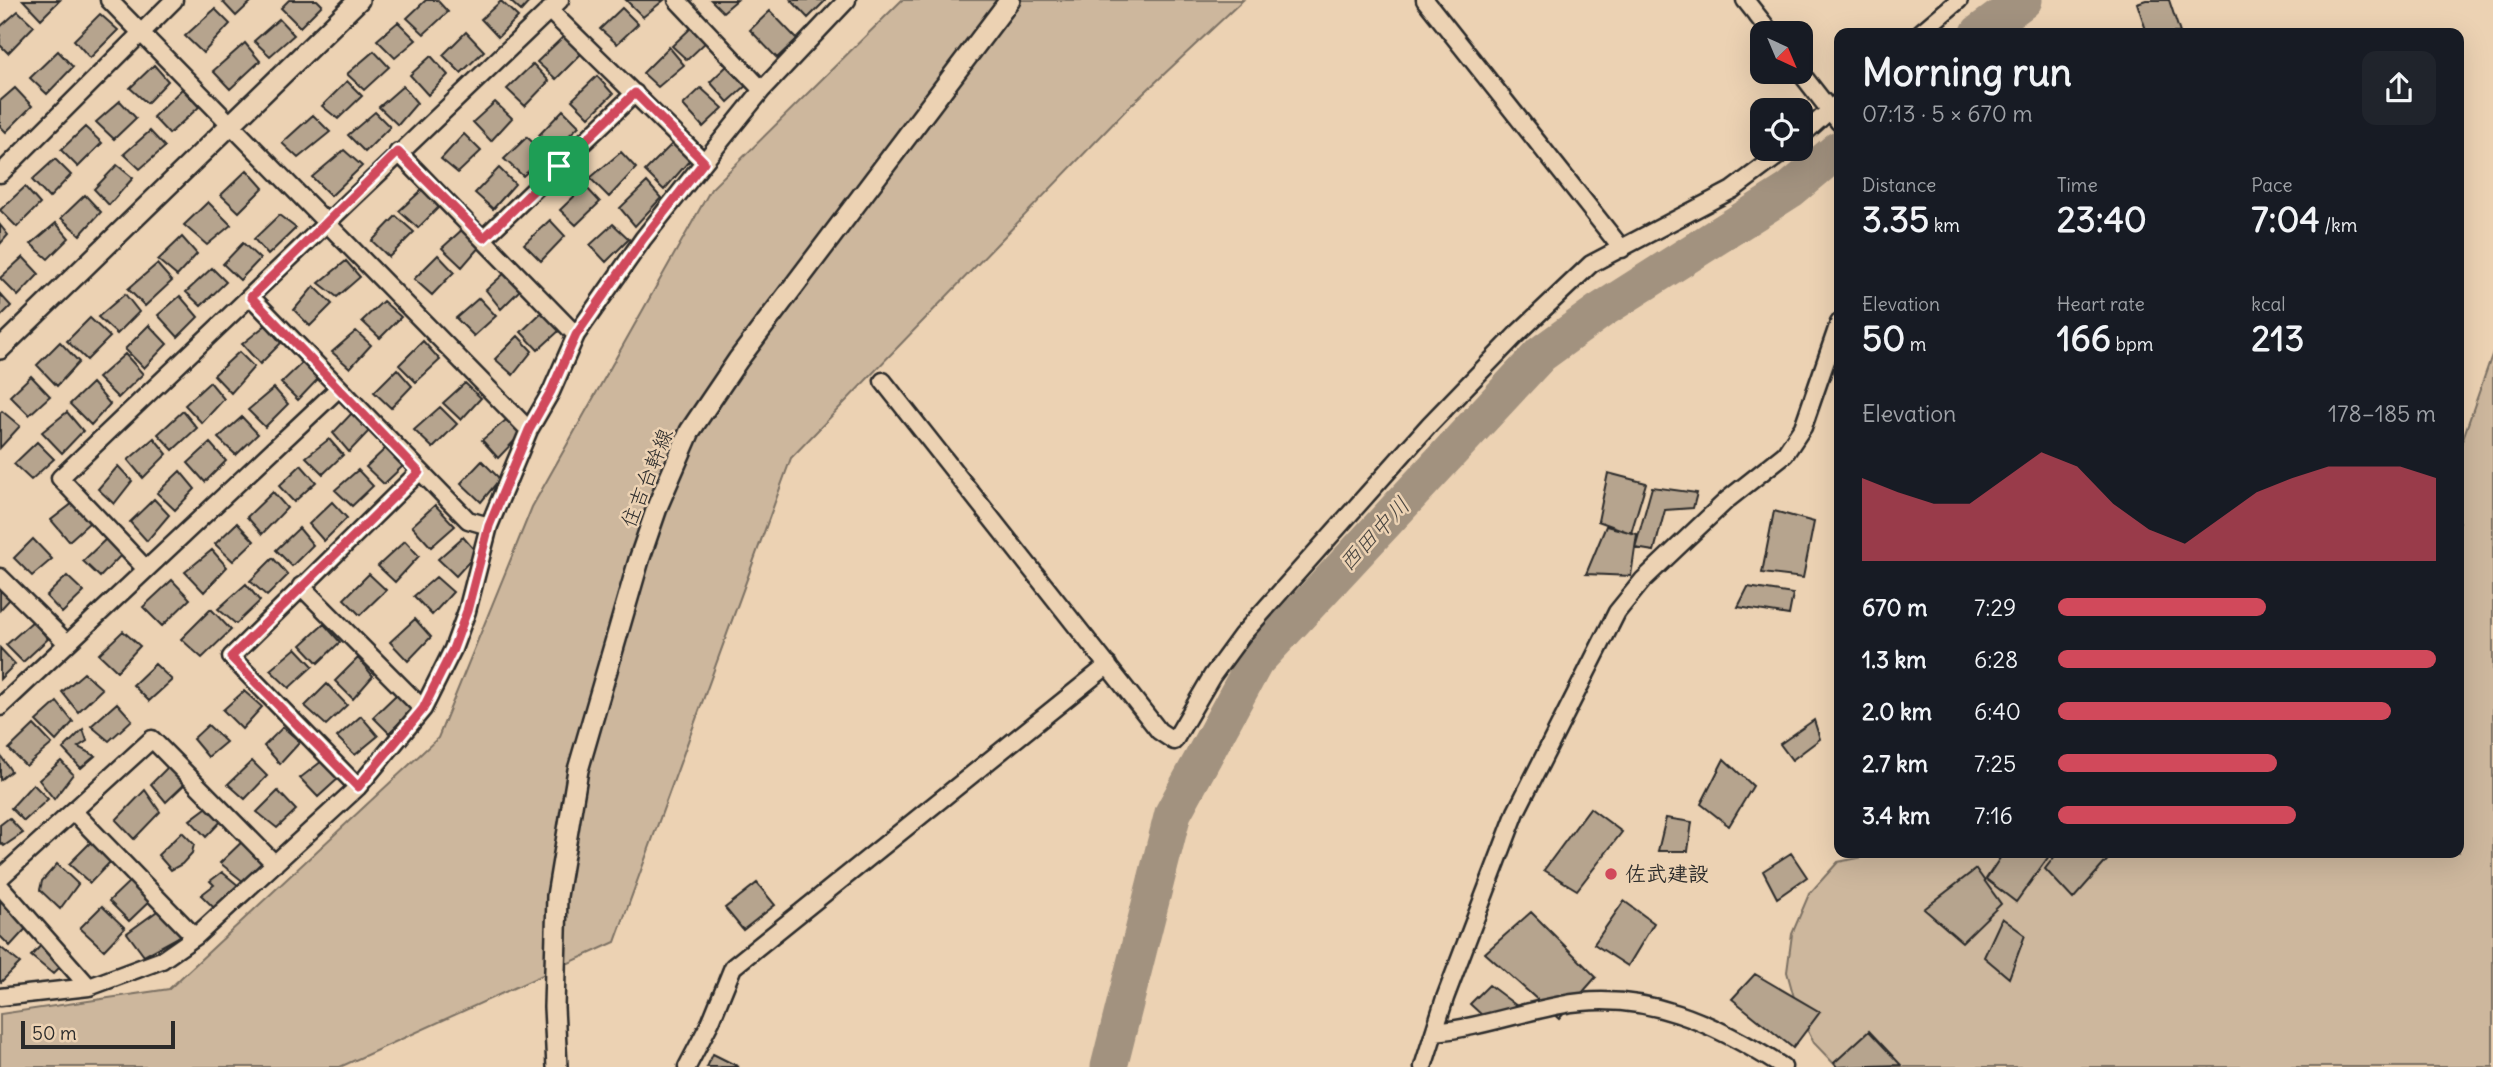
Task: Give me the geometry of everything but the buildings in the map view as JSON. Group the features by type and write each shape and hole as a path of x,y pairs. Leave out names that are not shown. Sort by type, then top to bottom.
{"street":[{"path":"109,0 529,430"},
{"path":"0,174 174,0"},
{"path":"0,349 359,0"},
{"path":"677,0 762,90"},
{"name":"住吉台幹線","path":"556,1067 554,1007 557,896 578,770 639,560 674,468 690,431 737,360 1010,0"},
{"path":"1425,0 1622,249"},
{"path":"1745,0 1762,21"},
{"path":"1926,28 1959,0"},
{"path":"0,997 89,987 162,960 195,937 358,787 423,709 453,649 467,611 489,526 529,430 551,391 576,335 643,239 704,162 762,90 841,2"},
{"path":"145,568 60,478 251,297 398,152 555,5 635,93 704,162"},
{"path":"1811,84 1834,111"},
{"path":"484,238 635,93"},
{"path":"1813,129 1834,116"},
{"path":"398,152 576,335"},
{"path":"883,381 1159,731 1174,741 1212,676 1242,635 1377,483 1544,308 1591,264 1732,190 1771,161"},
{"path":"251,297 468,520 489,526"},
{"path":"1423,1067 1516,812 1617,612 1643,580 1727,500 1785,454 1802,427 1834,337"},
{"path":"0,707 339,388"},
{"path":"358,787 231,657 300,586 419,472"},
{"path":"0,577 67,643"},
{"path":"300,586 423,709"},
{"path":"687,1067 711,1021 733,967 1108,665"},
{"path":"0,878 152,739 275,863"},
{"path":"73,811 195,937"},
{"path":"0,886 89,987"},
{"path":"1434,1032 1471,1029 1562,1005 1600,1002 1646,1006 1693,1017 1727,1032 1776,1065"}],"shaded area":[{"path":"902,0 1243,0 1128,108 791,458 615,942 340,1067 0,1067 0,1014 169,989 438,738 532,507 711,189"},
{"path":"2493,352 2493,1067 1837,1067 1814,1043 1798,1012 1787,972 1792,934 1809,894 1838,862 1858,858 2464,858 2464,436"}],"waterway":[{"name":"西田中川","path":"1986,28 2024,0"},
{"name":"西田中川","path":"1109,1067 1173,813 1255,662 1541,354 1600,311 1790,190 1834,153"}],"place":[{"name":"佐武建設","path":"1611,874"}],"route":[{"path":"635,93 704,162 643,239 576,335 551,391 529,430 489,526 467,611 453,649 423,709 358,787 231,657 300,586 419,472 251,297 398,152 484,238 559,166 635,93"}]}
